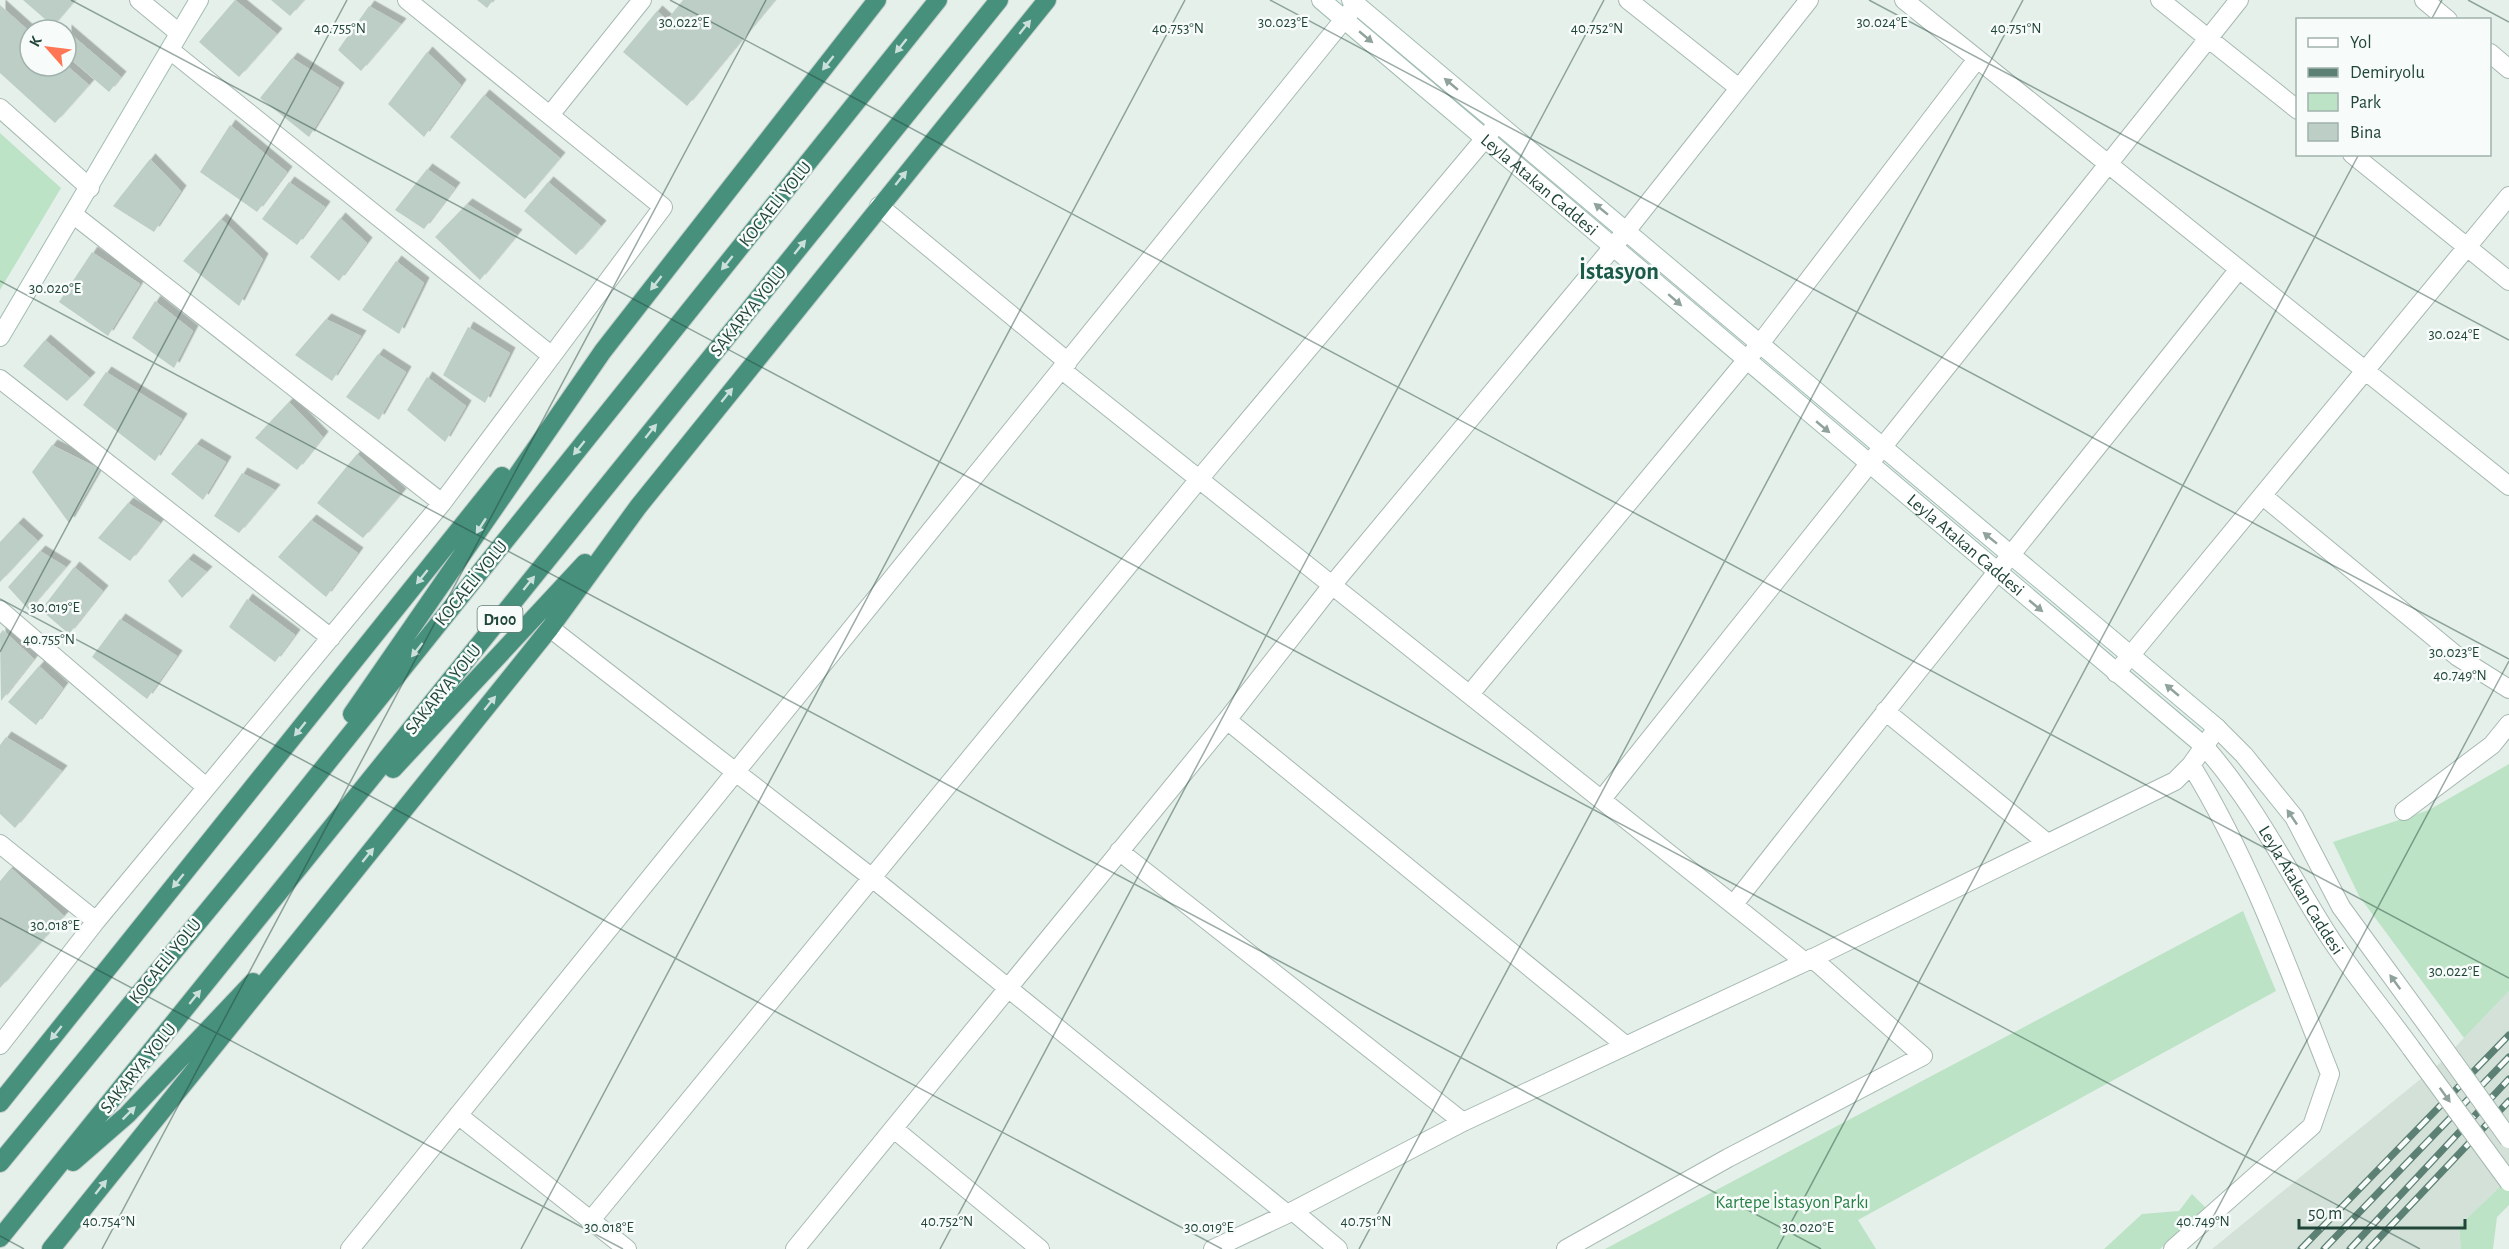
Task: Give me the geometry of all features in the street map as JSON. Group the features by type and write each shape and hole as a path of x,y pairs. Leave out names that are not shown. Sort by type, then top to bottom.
{"highway":[{"path":"0,1103 603,351 877,0"},
{"name":"KOCAELİ YOLU","path":"0,1163 264,842 938,0"},
{"name":"SAKARYA YOLU","path":"0,1238 999,0"},
{"path":"51,1249 550,628 638,507 1047,0"},
{"path":"264,842 603,351"},
{"path":"290,880 638,507"},
{"path":"38,1192 127,1115 342,888"}],"street":[{"path":"139,0 179,33"},
{"path":"0,337 199,0"},
{"path":"550,115 642,0"},
{"name":"Leyla Atakan Caddesi","path":"1321,0 1492,131 1627,230 1883,449 2217,728 2244,754 2294,817 2341,907 2509,1139"},
{"path":"1629,0 1739,88"},
{"path":"795,1249 1227,720 1333,584 1627,230 1809,0"},
{"path":"1904,0 2509,486"},
{"path":"2160,0 2296,108"},
{"path":"1602,799 2239,0"},
{"path":"2424,0 2446,18"},
{"path":"0,1045 96,921 441,503 663,207 411,1"},
{"path":"350,1249 1345,20 1356,2"},
{"name":"Leyla Atakan Caddesi","path":"1356,2 1614,246 1746,362 2204,747 2226,771 2266,830 2321,924 2509,1182"},
{"path":"170,50 552,356"},
{"path":"2491,54 2509,69"},
{"path":"1470,694 1760,345 1977,59"},
{"path":"0,108 90,188"},
{"path":"591,1220 1200,478 1492,131"},
{"path":"2354,156 2509,281"},
{"path":"2116,673 2509,196"},
{"path":"879,206 1065,366 1200,478 1734,904 1809,960 1923,1056 1728,1158 1566,1249"},
{"path":"74,215 441,503"},
{"path":"1734,904 1885,711 2012,556 2239,269"},
{"path":"0,379 331,638"},
{"path":"2263,496 2458,657 2509,689"},
{"path":"0,610 206,787"},
{"path":"550,628 871,877 1338,1249"},
{"path":"1885,711 2046,842"},
{"path":"1227,720 1625,1045"},
{"path":"2404,811 2492,745 2509,724"},
{"path":"1213,1249 1290,1212 1463,1122 1809,960 2046,842 2175,781 2191,765 2217,728"},
{"path":"2174,1249 2312,1126 2330,1074 2292,978 2221,815 2191,765"},
{"path":"0,844 96,921"},
{"path":"1119,851 1463,1122"},
{"path":"458,1115 627,1249"},
{"path":"894,1129 1040,1249"}],"shaded area":[{"path":"2509,991 2509,1178 2459,1226 2461,1249 2212,1249 2439,1064"}],"green space":[{"path":"0,133 61,188 0,290"},
{"path":"2509,764 2509,991 2464,1038 2359,896 2333,842 2429,810"},
{"name":"Kartepe İstasyon Parkı","path":"2243,911 2276,991 1858,1220 1876,1249 1605,1249"},
{"path":"2509,1178 2509,1205 2497,1217 2493,1249 2461,1249 2459,1226"},
{"path":"2192,1194 2206,1208 2160,1249 2104,1249 2142,1214 2179,1211"}],"building":[{"path":"23,0 75,0 60,18 44,18"},
{"path":"235,0 277,34 239,77 199,42"},
{"path":"271,0 304,0 290,16"},
{"path":"477,0 493,0 487,8"},
{"path":"683,0 775,0 687,106 623,52 657,11 667,20"},
{"path":"0,5 18,21 18,78 78,78 78,75 89,85 55,123 0,73"},
{"path":"369,6 401,24 361,71 338,50"},
{"path":"78,40 121,77 109,92 78,65"},
{"path":"427,52 461,85 424,137 388,104"},
{"path":"292,58 339,88 309,137 260,98"},
{"path":"484,95 560,158 525,199 450,137"},
{"path":"230,125 287,172 257,212 200,172"},
{"path":"150,159 181,191 154,232 113,206"},
{"path":"427,169 455,188 424,229 395,210"},
{"path":"289,182 325,207 297,245 262,219"},
{"path":"548,182 601,226 576,255 524,211"},
{"path":"467,204 517,235 480,280 435,237"},
{"path":"340,218 367,243 339,281 310,257"},
{"path":"221,219 263,259 239,306 183,261"},
{"path":"92,252 140,284 108,336 59,302"},
{"path":"396,261 424,283 399,334 362,310"},
{"path":"155,301 193,331 174,368 132,338"},
{"path":"326,319 361,336 332,381 295,355"},
{"path":"468,327 510,353 485,403 443,375"},
{"path":"45,340 90,378 67,401 23,366"},
{"path":"378,354 406,372 379,420 346,397"},
{"path":"106,372 182,419 155,461 83,405"},
{"path":"427,377 466,406 445,442 407,410"},
{"path":"289,402 323,437 297,470 255,438"},
{"path":"196,444 226,462 203,500 171,474"},
{"path":"52,445 100,469 69,523 32,472"},
{"path":"357,454 401,494 363,538 317,503"},
{"path":"242,473 275,490 239,533 214,516"},
{"path":"128,503 160,523 130,561 98,538"},
{"path":"311,520 358,553 326,597 278,557"},
{"path":"18,523 38,541 0,582 0,542"},
{"path":"40,551 66,567 29,610 8,587"},
{"path":"188,559 207,572 182,598 168,581"},
{"path":"74,567 103,591 69,634 41,610"},
{"path":"247,599 295,635 275,662 229,627"},
{"path":"120,619 177,656 147,699 92,657"},
{"path":"3,630 34,659 1,701 0,634"},
{"path":"39,666 63,688 36,725 8,702"},
{"path":"6,737 62,771 15,828 0,814 0,745"},
{"path":"11,868 64,916 0,988 0,881"}],"railway":[{"path":"2301,1249 2509,1035"},
{"path":"2324,1249 2509,1057"},
{"path":"2350,1249 2509,1079"},
{"path":"2369,1249 2509,1101"}],"district":[{"name":"İstasyon","path":"1619,271"}]}
